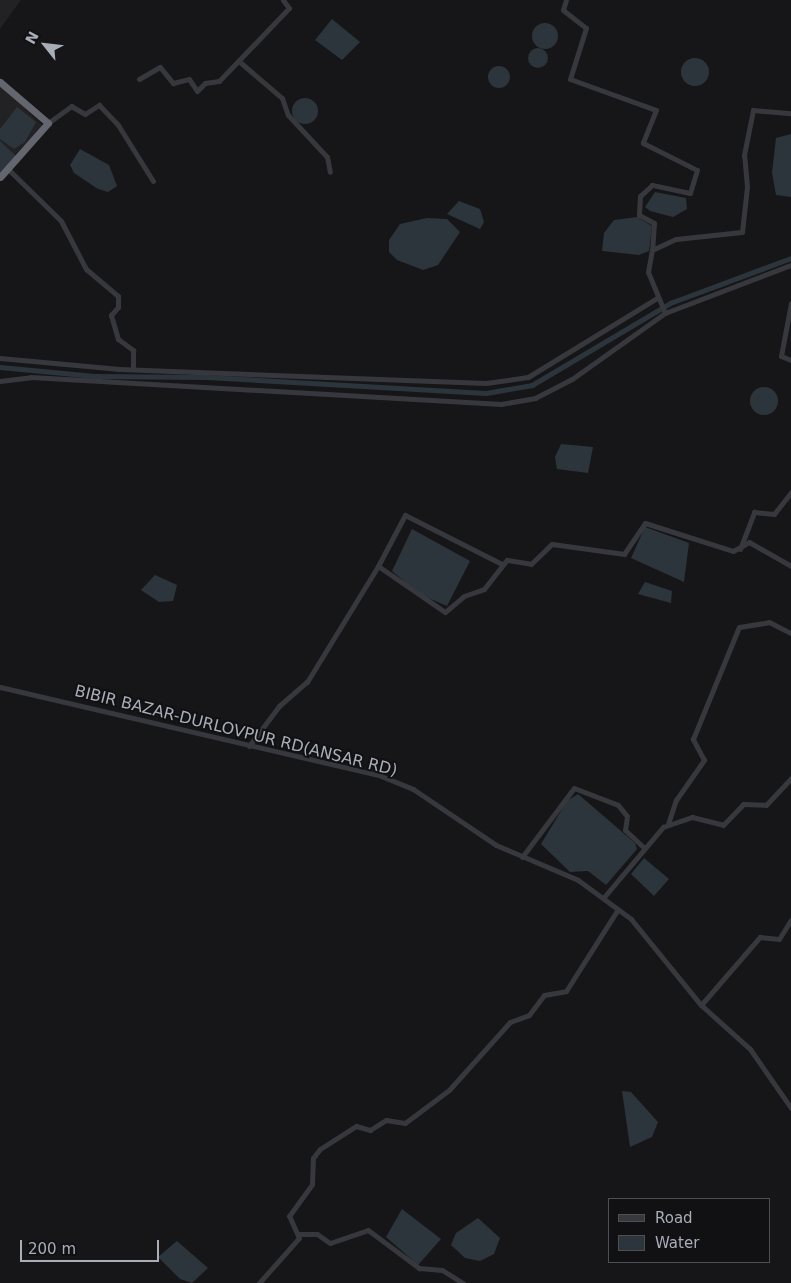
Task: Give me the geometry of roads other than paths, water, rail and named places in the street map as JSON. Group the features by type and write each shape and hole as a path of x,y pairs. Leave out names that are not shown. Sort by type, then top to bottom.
{"highway":[{"path":"0,82 48,123 9,170 0,177"}],"street":[{"path":"139,80 160,67 173,83 189,79 197,91 205,83 219,81 241,62 289,8 282,0"},
{"path":"566,0 563,10 586,28 570,79 656,110 643,143 697,170 690,192 652,185 640,196 639,216 654,223 648,272 657,298 665,313"},
{"path":"241,62 282,98 288,115 327,157 330,172"},
{"path":"48,123 71,106 85,114 99,105 118,125 153,181"},
{"path":"652,250 676,239 742,232 747,187 744,154 753,110 791,113"},
{"path":"9,170 61,221 86,269 118,296 118,307 110,314 118,339 133,350 132,369"},
{"path":"0,380 30,377 501,404 535,398 572,379 665,313 791,265"},
{"path":"0,358 132,369 407,382 518,380 564,359 657,298"},
{"path":"791,303 781,356 791,360"},
{"path":"738,552 754,512 774,514 791,492"},
{"path":"249,746 279,706 307,682 378,566 405,515 502,564"},
{"path":"378,566 446,612 464,596 484,590 502,564 514,560 531,564 552,544 624,554 646,523 738,552"},
{"path":"738,552 749,542 791,566"},
{"path":"604,897 644,848 668,824 676,800 704,760 693,739 740,627 769,622 791,633"},
{"name":"BIBIR BAZAR-DURLOVPUR RD(ANSAR RD)","path":"0,687 390,778 522,857 578,880 604,897 662,952 701,1005 750,1049 791,1108"},
{"path":"668,824 692,817 723,825 743,804 766,805 791,778"},
{"path":"522,857 574,788 618,805 627,816 625,830 644,848"},
{"path":"299,1234 289,1216 312,1184 313,1158 320,1149 356,1126 370,1130 386,1120 405,1123 449,1090 510,1022 529,1015 544,995 566,991 618,909"},
{"path":"701,1005 760,937 779,939 791,920"},
{"path":"299,1234 317,1234 330,1243 368,1230 419,1268 442,1270 463,1283"},
{"path":"259,1283 299,1234"}],"water":[{"path":"332,19 360,42 342,60 315,40"},
{"path":"545,23 554,27 558,36 554,45 545,49 536,45 532,36 536,27"},
{"path":"538,48 545,51 548,58 545,65 538,68 531,65 528,58 531,51"},
{"path":"695,58 705,62 709,72 705,82 695,86 685,82 681,72 685,62"},
{"path":"495,66 503,66 510,73 510,81 503,88 495,88 488,81 488,73"},
{"path":"305,98 315,101 318,111 315,121 305,124 295,121 292,111 295,101"},
{"path":"17,107 36,122 25,142 14,149 0,139 0,129"},
{"path":"791,134 791,197 776,195 772,173 776,138"},
{"path":"0,141 16,156 0,173"},
{"path":"80,149 109,165 117,186 108,192 98,189 74,173 70,165"},
{"path":"655,192 686,198 687,209 673,217 650,211 645,207"},
{"path":"459,201 480,209 484,222 480,229 447,214"},
{"path":"637,217 652,226 649,251 639,255 602,251 604,233 614,220"},
{"path":"427,218 447,219 460,232 438,265 423,270 397,260 389,252 389,240 400,224"},
{"path":"764,387 774,391 778,401 774,411 764,415 754,411 750,401 754,391"},
{"path":"561,444 593,447 588,473 557,469 555,457"},
{"path":"645,527 689,543 684,582 631,558"},
{"path":"412,529 470,561 447,606 419,594 392,571"},
{"path":"155,575 177,585 173,601 159,602 141,590"},
{"path":"645,582 672,591 671,603 638,594"},
{"path":"578,794 635,843 637,849 606,885 588,871 570,872 541,844 567,801"},
{"path":"644,858 669,879 654,896 631,874"},
{"path":"622,1091 631,1092 658,1122 652,1137 630,1147"},
{"path":"402,1209 441,1239 418,1265 386,1237"},
{"path":"478,1218 500,1238 494,1254 480,1261 465,1258 451,1245 456,1233"},
{"path":"177,1241 208,1268 192,1283 180,1279 158,1257"}],"waterway":[{"path":"0,367 95,376 206,377 486,393 532,385 670,303 791,258"}]}
